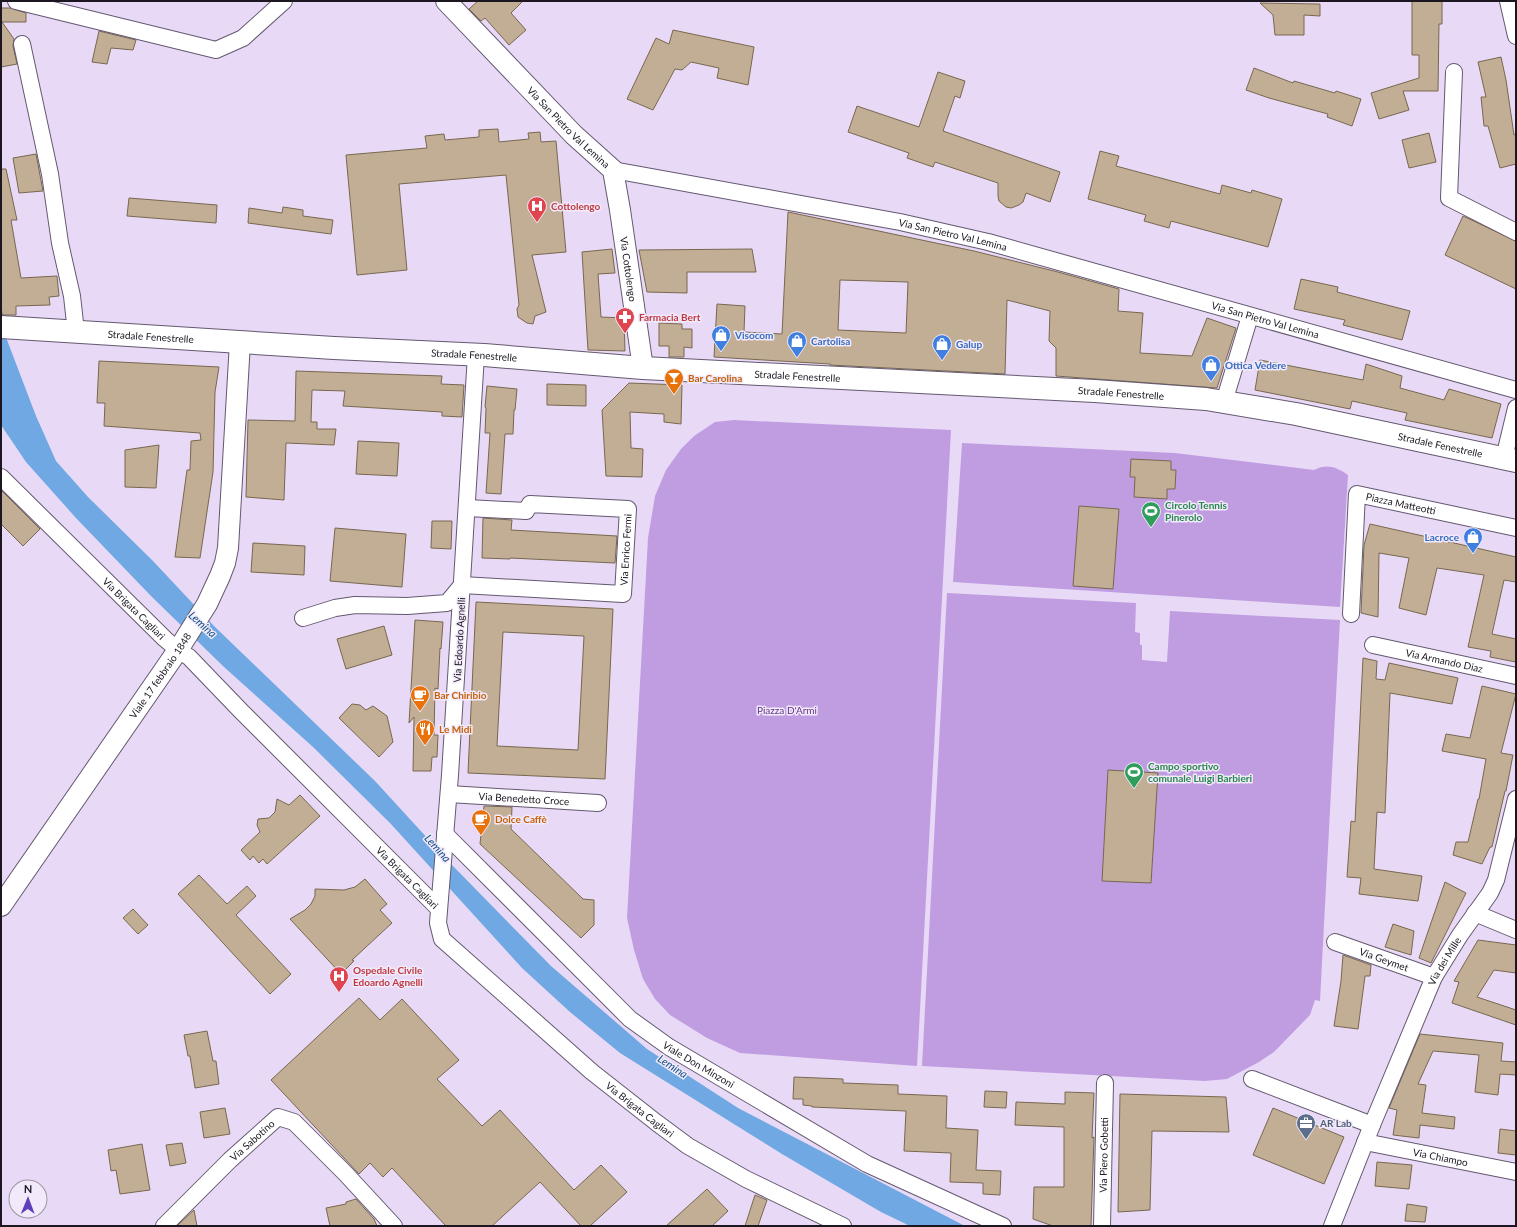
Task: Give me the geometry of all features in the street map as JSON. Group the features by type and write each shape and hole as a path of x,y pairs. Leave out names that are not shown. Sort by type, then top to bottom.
{"main road":[{"name":"Stradale Fenestrelle","path":"1,327 476,355 643,368 1096,391 1224,402 1296,414 1510,459"}],"street":[{"path":"16,1 216,50 242,38 284,1"},
{"name":"Via San Pietro Val Lemina","path":"446,1 574,135 613,170 900,222 988,242 1516,390"},
{"path":"1508,1 1516,36"},
{"path":"22,44 50,174 60,244 72,296 76,332"},
{"path":"1454,72 1449,198 1516,232"},
{"name":"Via Cottolengo","path":"613,170 624,233 643,368"},
{"path":"1224,402 1250,316"},
{"name":"Viale 17 febbraio 1848","path":"1,906 182,644 207,604 223,570 228,548 240,342"},
{"name":"Via Edoardo Agnelli","path":"439,909 449,794 476,355"},
{"path":"1510,459 1516,408"},
{"name":"Via Brigata Cagliari","path":"1,477 152,627 182,644 189,657 241,712 439,909 438,923 442,939 592,1072 657,1124 688,1146 746,1179 843,1226"},
{"name":"Piazza Matteotti","path":"1351,614 1357,494 1516,528"},
{"name":"Via Enrico Fermi","path":"462,585 623,594 628,509 530,504 526,511 467,508"},
{"name":"Via Edoardo Agnelli","path":"303,618 335,608 355,605 377,604 407,606 447,603 462,585"},
{"name":"Via Armando Diaz","path":"1373,645 1516,676"},
{"name":"Via Benedetto Croce","path":"449,794 598,803"},
{"name":"Via dei Mille","path":"1332,1226 1365,1142 1434,977 1475,913 1490,893 1496,880 1516,799"},
{"name":"Viale Don Minzoni","path":"445,834 630,1019 669,1047 867,1164 1003,1226"},
{"path":"1475,913 1516,930"},
{"name":"Via Geymet","path":"1335,942 1434,977"},
{"path":"1252,1078 1372,1125"},
{"name":"Via Piero Gobetti","path":"1102,1226 1105,1084"},
{"name":"Via Sabotino","path":"164,1226 230,1160 278,1117 294,1122 345,1173 394,1226"},
{"name":"Via Chiampo","path":"1365,1142 1516,1172"}],"green space":[{"name":"Piazza D'Armi","path":"734,420 951,430 917,1066 740,1053 707,1038 670,1015 655,999 643,979 634,950 627,918 648,538 655,496 666,470 681,449 694,436 715,422"},
{"name":"Circolo Tennis Pinerolo","path":"962,443 1175,453 1314,470 1328,466 1336,468 1348,475 1340,607 953,582"},
{"name":"Campo sportivo comunale Luigi Barbieri","path":"947,593 1136,603 1135,632 1140,633 1142,660 1167,662 1170,611 1340,620 1320,1001 1315,1000 1310,1015 1274,1052 1227,1079 1205,1081 922,1066"}],"water":[{"name":"Lemina","path":"1,319 7,340 36,416 56,461 88,497 153,561 214,626 375,781 452,865 551,966 647,1049 738,1108 965,1226 910,1226 881,1212 782,1154 620,1053 570,1012 522,968 390,823 313,747 224,667 151,596 76,518 26,462 1,425"}],"building":[{"path":"478,1 523,1 511,13 526,30 509,45 485,18 481,21 469,9"},
{"path":"1412,1 1442,1 1442,24 1439,24 1438,91 1403,91 1409,110 1379,119 1371,93 1419,78 1419,55 1412,55"},
{"path":"1260,3 1320,4 1320,16 1304,15 1304,35 1275,35 1273,15"},
{"path":"1,8 10,8 26,13 26,22 2,22 14,39 13,46 17,64 1,67"},
{"path":"673,30 754,47 748,85 717,78 719,68 691,62 682,70 675,69 653,110 627,99 656,38 669,44"},
{"path":"99,31 136,40 133,50 111,48 107,64 92,62"},
{"path":"1501,57 1514,135 1516,134 1516,164 1500,168 1488,126 1484,126 1481,97 1486,97 1478,62"},
{"path":"1254,68 1293,83 1294,81 1335,93 1336,91 1361,99 1352,126 1327,117 1328,114 1269,98 1246,90"},
{"path":"938,72 965,81 960,98 955,96 943,131 1060,172 1050,202 1026,193 1023,202 1019,205 1011,208 1006,207 999,201 998,183 935,162 933,167 907,158 909,153 848,132 857,106 919,127"},
{"name":"Cottolengo","path":"498,129 499,142 529,139 528,133 540,132 541,142 556,141 566,252 532,255 546,312 535,316 533,324 527,323 518,317 517,309 519,305 506,175 399,184 407,270 357,275 346,155 427,148 425,136 444,134 445,140 479,137 479,130"},
{"path":"1429,133 1436,162 1409,168 1402,140"},
{"path":"1100,151 1119,156 1116,166 1220,194 1222,185 1251,193 1252,190 1282,199 1268,247 1171,221 1169,228 1144,221 1146,215 1088,199"},
{"path":"36,154 43,191 19,193 13,158"},
{"path":"1,169 6,169 17,220 11,220 21,278 57,276 59,296 49,297 50,305 16,306 16,315 2,315"},
{"path":"129,198 217,205 216,223 127,216"},
{"path":"283,207 303,210 303,216 333,220 331,234 248,223 249,208 282,213"},
{"path":"788,212 974,251 1119,289 1118,311 1143,313 1140,353 1192,356 1207,318 1236,328 1217,388 1056,376 1056,348 1049,341 1050,311 1007,300 1005,374 830,365 714,357 717,304 745,306 744,332 782,334","holes":["840,280 908,282 906,333 838,330"]},
{"path":"1463,216 1516,241 1516,289 1445,255"},
{"path":"612,249 615,273 598,274 601,317 624,318 625,351 588,350 582,252"},
{"path":"752,249 756,272 687,272 687,293 647,292 639,250"},
{"path":"1301,279 1338,287 1337,292 1410,311 1402,340 1343,325 1345,320 1294,309"},
{"path":"659,323 682,324 682,329 692,329 692,348 684,347 684,357 669,357 669,346 659,346"},
{"path":"1260,360 1363,380 1366,364 1402,376 1400,388 1444,400 1449,389 1501,404 1492,438 1405,420 1407,413 1352,401 1350,409 1255,390"},
{"path":"99,361 219,367 215,392 213,472 200,558 175,557 187,470 190,470 191,441 201,440 200,433 104,426 105,403 97,403"},
{"path":"296,371 442,376 441,384 464,385 462,417 442,416 442,412 343,406 345,391 312,390 311,422 317,422 317,429 336,429 334,445 286,443 284,500 246,497 248,420 295,421"},
{"path":"629,383 682,385 681,424 664,422 664,414 630,412 631,448 643,449 642,477 606,476 602,410"},
{"path":"547,384 586,385 586,406 547,405"},
{"path":"487,386 517,389 513,434 505,434 501,494 486,493 490,433 485,433"},
{"path":"358,441 399,443 397,476 356,474"},
{"path":"159,445 156,488 125,487 125,450"},
{"path":"1131,459 1171,461 1171,470 1176,470 1175,489 1167,489 1167,499 1134,497 1135,477 1130,477"},
{"path":"1,490 40,529 23,546 1,524"},
{"path":"1079,506 1119,509 1113,589 1073,586"},
{"path":"483,518 512,520 511,530 617,536 615,563 482,558"},
{"path":"432,521 452,521 451,549 431,548"},
{"path":"1370,524 1516,557 1516,582 1504,580 1492,634 1516,639 1516,662 1490,657 1491,651 1468,647 1484,575 1437,568 1426,615 1399,608 1409,558 1379,553 1378,617 1361,613 1364,545"},
{"path":"335,528 406,534 402,587 330,581"},
{"path":"253,543 305,546 304,575 251,572"},
{"path":"476,602 613,609 605,779 468,773","holes":["503,632 584,636 578,750 497,746"]},
{"path":"415,620 443,622 438,689 435,688 434,735 438,735 437,757 432,757 431,771 413,771 414,717 409,723"},
{"path":"384,626 392,655 346,669 337,639"},
{"path":"1363,658 1377,661 1376,679 1385,680 1389,663 1458,678 1452,704 1390,693 1385,813 1377,812 1374,869 1422,876 1418,901 1359,894 1361,878 1347,877 1351,821 1355,822"},
{"path":"1482,686 1516,694 1501,753 1513,755 1506,791 1492,847 1490,847 1482,864 1453,855 1456,842 1468,842 1479,799 1486,759 1442,751 1446,734 1470,738"},
{"path":"352,704 360,705 366,710 373,706 387,716 393,742 379,757 339,718"},
{"path":"1108,770 1158,773 1151,883 1102,881"},
{"path":"300,795 320,816 267,864 263,859 259,863 253,856 250,860 241,850 260,832 257,825 258,819 269,818 275,812 277,799 289,805"},
{"path":"484,806 512,807 511,829 583,899 594,900 594,925 581,938 480,844"},
{"path":"199,875 227,904 247,886 256,896 236,915 291,974 270,994 178,894"},
{"path":"365,879 387,904 380,910 392,923 352,960 354,961 341,974 290,919 305,910 311,904 315,896 315,889 344,890 355,887"},
{"path":"1445,882 1466,893 1431,963 1419,958"},
{"path":"133,909 148,925 138,934 123,918"},
{"path":"1393,924 1414,931 1411,955 1385,947"},
{"path":"1478,940 1516,945 1516,973 1494,970 1477,997 1516,1010 1516,1025 1452,1003 1459,982 1454,981"},
{"path":"1343,955 1371,965 1370,976 1365,976 1358,1029 1334,1026 1341,981"},
{"path":"359,998 380,1020 402,999 459,1060 437,1079 482,1126 500,1110 574,1190 601,1165 627,1192 590,1226 581,1226 540,1182 492,1226 446,1226 392,1168 383,1177 370,1163 359,1174 271,1080"},
{"path":"207,1031 213,1061 216,1061 219,1084 195,1088 190,1056 188,1056 184,1035"},
{"path":"1420,1034 1503,1043 1501,1061 1516,1062 1516,1075 1500,1074 1498,1095 1475,1092 1479,1055 1433,1051 1418,1084 1426,1085 1422,1113 1455,1117 1454,1129 1420,1125 1419,1138 1393,1135 1397,1110 1389,1108"},
{"path":"794,1077 843,1079 843,1083 898,1085 898,1094 947,1096 946,1128 978,1130 976,1170 1001,1171 1000,1195 983,1194 983,1183 950,1182 951,1153 904,1151 906,1111 812,1107 803,1105 803,1099 793,1099"},
{"path":"985,1091 1007,1092 1006,1108 984,1107"},
{"path":"1065,1092 1094,1093 1091,1226 1053,1226 1033,1219 1034,1187 1064,1187 1064,1127 1015,1125 1016,1102 1065,1104"},
{"path":"1120,1094 1226,1097 1229,1132 1152,1131 1150,1210 1118,1212"},
{"path":"225,1108 230,1134 204,1138 200,1112"},
{"path":"1273,1108 1344,1137 1324,1184 1253,1155"},
{"path":"1500,1129 1516,1131 1516,1155 1498,1153"},
{"path":"182,1143 186,1163 170,1166 166,1145"},
{"path":"142,1144 150,1190 120,1194 116,1170 111,1171 108,1150"},
{"path":"1377,1162 1412,1165 1409,1189 1375,1186"},
{"path":"707,1189 728,1211 712,1226 666,1226"},
{"path":"755,1195 767,1200 758,1226 745,1226"},
{"path":"356,1199 374,1219 377,1226 330,1226 326,1208 346,1204 346,1202"},
{"path":"1407,1204 1427,1207 1425,1222 1405,1221"},
{"path":"194,1210 197,1226 177,1226"}],"place":[{"name":"Cottolengo","path":"537,223"},
{"name":"Farmacia Bert","path":"625,334"},
{"name":"Visocom","path":"721,352"},
{"name":"Cartolisa","path":"797,358"},
{"name":"Galup","path":"942,361"},
{"name":"Ottica Vedere","path":"1211,382"},
{"name":"Bar Carolina","path":"674,395"},
{"name":"Circolo Tennis Pinerolo","path":"1151,528"},
{"name":"Lacroce","path":"1473,554"},
{"name":"Bar Chiribio","path":"420,712"},
{"name":"Le Midi","path":"425,746"},
{"name":"Campo sportivo comunale Luigi Barbieri","path":"1134,789"},
{"name":"Dolce Caffè","path":"481,836"},
{"name":"Ospedale Civile Edoardo Agnelli","path":"339,993"},
{"name":"AR Lab","path":"1306,1140"}]}
